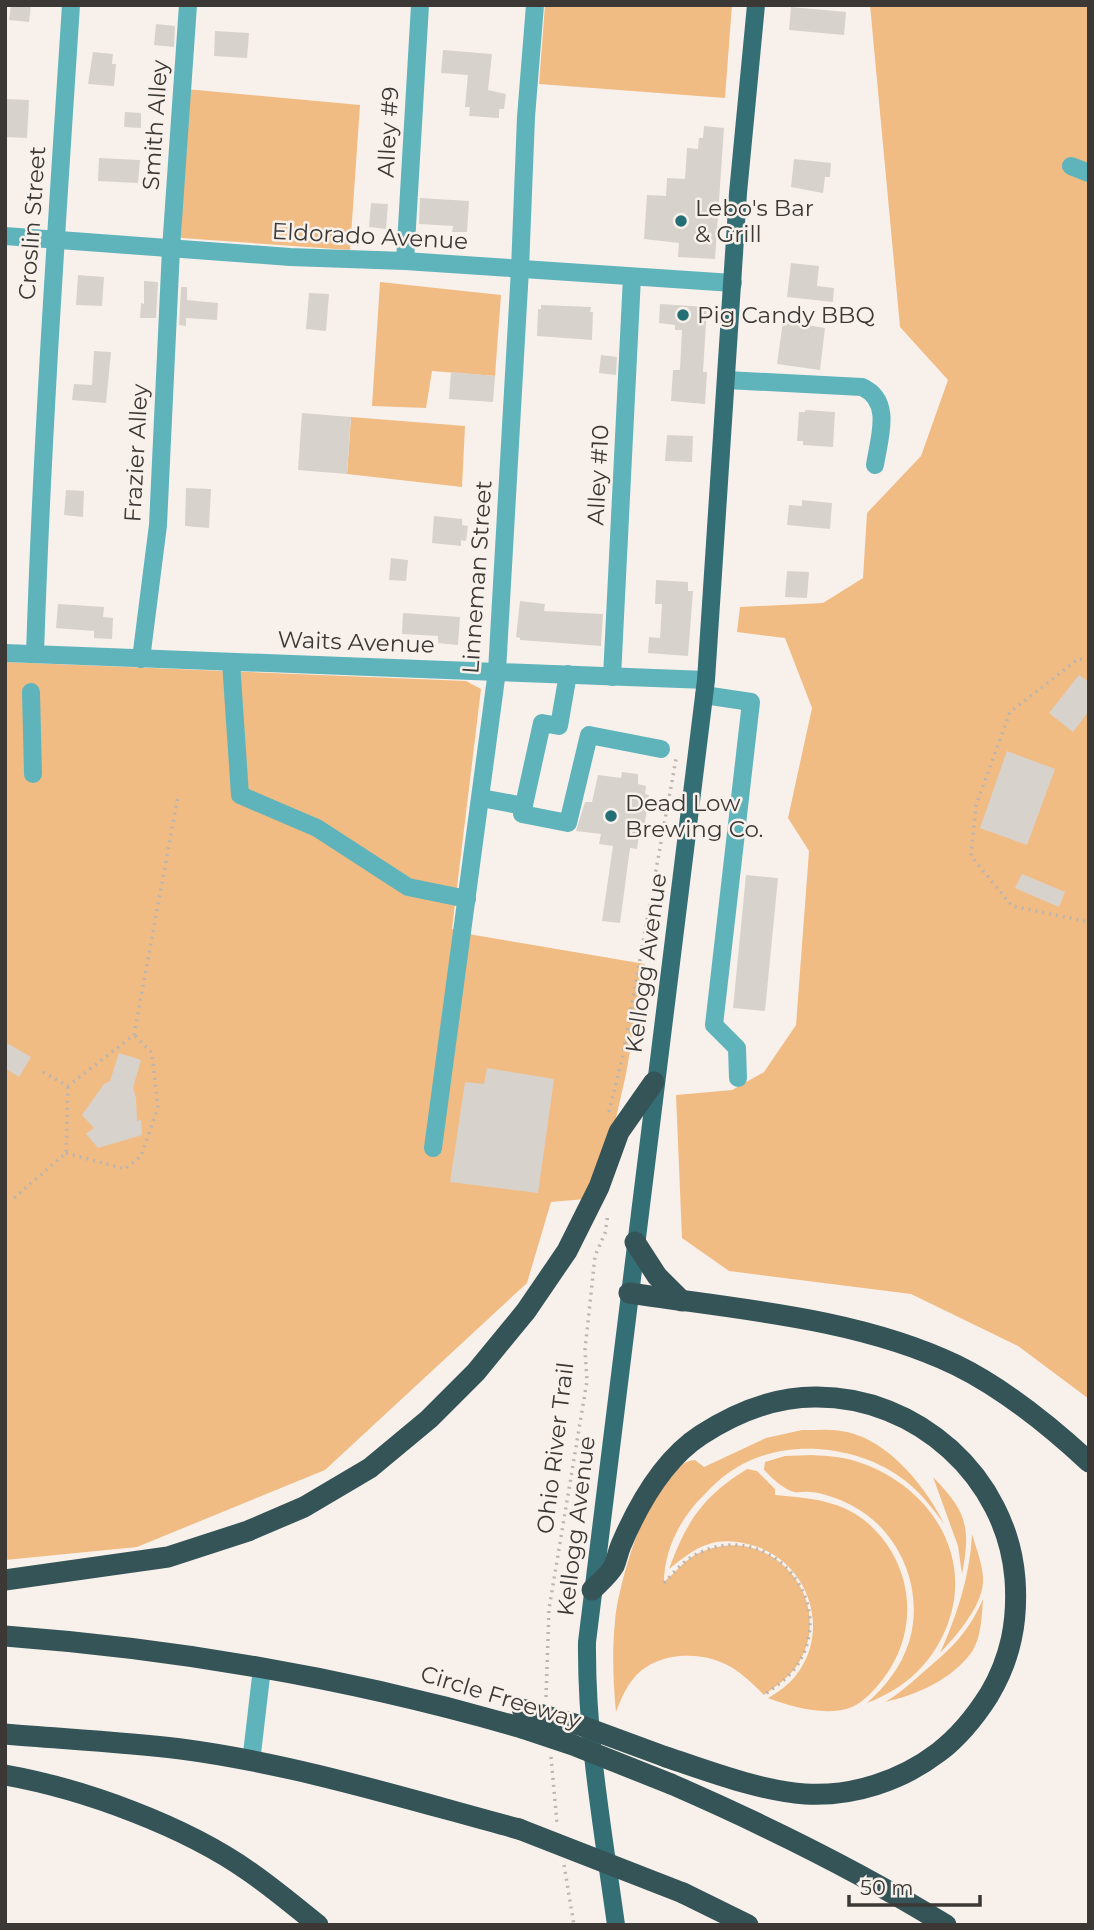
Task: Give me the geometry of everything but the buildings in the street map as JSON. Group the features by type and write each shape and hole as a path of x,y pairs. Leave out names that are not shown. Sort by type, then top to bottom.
{"highway":[{"path":"5,1580 168,1557 248,1531 304,1507 370,1468 429,1419 476,1372 526,1311 567,1251 599,1187 619,1132 654,1083"},
{"path":"635,1242 657,1276 682,1301"},
{"path":"629,1293 860,1330 909,1346 957,1366 1025,1407 1089,1462"},
{"path":"522,1718 582,1726 666,1757 762,1787 805,1794 862,1789 888,1781 931,1758 965,1729 994,1686 1007,1660 1016,1616 1014,1565 992,1500 979,1480 948,1446 908,1419 884,1408 815,1397 770,1403 729,1419 699,1436 671,1462 659,1478 631,1525 613,1568 592,1591"},
{"name":"Circle Freeway","path":"5,1636 213,1658 522,1718 731,1810 834,1862 946,1925"},
{"path":"5,1734 181,1749 360,1786 519,1829 683,1893 748,1925"},
{"path":"5,1775 88,1796 150,1819 248,1871 318,1925"}],"main road":[{"name":"Kellogg Avenue","path":"616,1925 601,1820 587,1685 587,1642 654,1083 705,688 738,193 756,5"}],"street":[{"name":"Croslin Street","path":"35,654 38,530 71,5"},
{"name":"Smith Alley","path":"171,249 188,5"},
{"name":"Alley #9","path":"405,261 420,5"},
{"name":"Linneman Street","path":"433,1148 497,671 526,117 535,5"},
{"path":"1071,166 1089,173"},
{"name":"Eldorado Avenue","path":"5,236 290,257 405,261 733,283"},
{"name":"Frazier Alley","path":"141,659 158,525 171,249"},
{"name":"Alley #10","path":"612,677 632,277"},
{"path":"726,380 862,387 871,391 879,400 882,415 875,465"},
{"name":"Waits Avenue","path":"5,653 568,674 705,688 751,702 714,1026 737,1048 738,1078"},
{"path":"231,662 240,794 317,828 408,887 467,899"},
{"path":"559,726 568,674"},
{"path":"31,692 33,774"},
{"path":"589,735 568,824 522,814 542,723 669,750"},
{"path":"481,798 524,806"},
{"path":"251,1762 262,1668"}],"path":[{"path":"1089,660 1078,659 1010,712 976,806 971,856 1012,906 1089,922"},
{"path":"606,1124 622,1059 669,750"},
{"path":"68,1086 134,1035 178,796"},
{"path":"66,1153 125,1169 141,1156 158,1108 152,1053 134,1035"},
{"path":"43,1072 68,1086"},
{"path":"14,1198 66,1153 68,1086"},
{"name":"Ohio River Trail","path":"547,1710 549,1609 587,1381 585,1350 595,1256 605,1233 609,1206"},
{"path":"664,1583 679,1566 700,1552 725,1545 750,1547 774,1556 793,1573 806,1595 811,1620 807,1645 796,1668 778,1686 764,1695"},
{"path":"550,1751 558,1831"},
{"path":"562,1856 574,1925"}],"shaded area":[{"path":"545,5 732,5 725,98 539,84"},
{"path":"870,5 1089,5 1089,1399 1018,1346 911,1294 729,1271 682,1238 676,1095 732,1090 764,1072 796,1025 809,851 788,818 812,708 785,638 737,632 740,607 823,603 863,578 867,513 921,456 948,380 900,327"},
{"path":"186,89 360,105 350,250 181,238"},
{"path":"380,282 501,295 495,376 432,371 426,408 372,406"},
{"path":"351,417 465,426 462,487 347,474"},
{"path":"5,662 466,681 481,689 452,929 645,964 614,1127 585,1199 551,1202 527,1283 325,1470 137,1547 5,1560"},
{"path":"802,1430 843,1431 884,1449 919,1484 944,1524 918,1492 900,1477 882,1466 841,1452 797,1449 776,1452 755,1458 736,1468 695,1504 681,1524 667,1558 664,1582 686,1561 701,1552 727,1545 752,1548 774,1558 792,1574 804,1594 810,1618 807,1642 796,1667 764,1695 736,1670 714,1660 689,1656 664,1659 653,1663 634,1678 616,1712 613,1655 618,1603 640,1527 665,1481 679,1466 695,1460 704,1467 766,1438"},
{"path":"785,1456 845,1458 864,1464 890,1477 913,1494 931,1514 945,1537 953,1562 955,1588 951,1615 939,1643 925,1663 908,1680 867,1703 892,1676 909,1642 914,1602 911,1582 895,1546 868,1516 831,1497 790,1491 764,1470 765,1462"},
{"path":"747,1469 757,1471 775,1489 775,1495 825,1502 849,1510 870,1525 885,1541 896,1560 907,1599 903,1640 883,1679 865,1699 852,1707 821,1711 768,1698 797,1674 808,1655 813,1635 807,1596 798,1578 784,1563 767,1551 747,1544 723,1541 698,1549 669,1569 682,1537 707,1500"},
{"path":"933,1477 953,1500 964,1521 966,1544 962,1574 958,1546"},
{"path":"972,1534 982,1571 981,1592 967,1621 940,1653 962,1595"},
{"path":"983,1599 977,1641 963,1663 932,1685 885,1702 908,1686 953,1645 972,1620"}],"place":[{"name":"Lebo's Bar & Grill","path":"681,221"},
{"name":"Pig Candy BBQ","path":"683,315"},
{"name":"Dead Low Brewing Co.","path":"611,816"}]}
